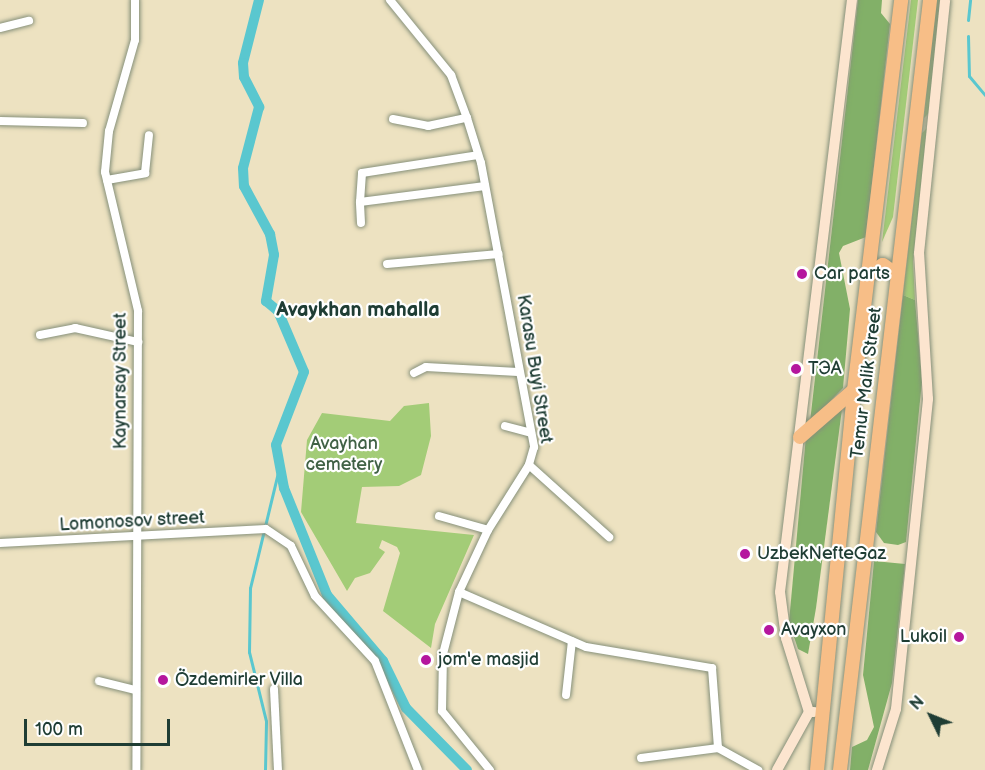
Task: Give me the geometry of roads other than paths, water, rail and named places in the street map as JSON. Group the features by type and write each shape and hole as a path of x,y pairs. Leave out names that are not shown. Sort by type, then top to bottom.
{"highway":[{"name":"Temur Malik Street","path":"817,770 816,712 901,0"},
{"name":"Temur Malik Street","path":"840,770 930,0"},
{"path":"867,276 883,265 897,274"},
{"path":"800,437 854,390"},
{"path":"816,712 846,717"}],"street":[{"name":"Kaynarsay Street","path":"135,0 135,40 109,131 107,180 138,311 136,770"},
{"name":"Karasu Buyi Street","path":"390,0 451,75 467,118 486,186 518,372 531,433 530,465 488,530 459,592 443,654 442,711 490,770"},
{"path":"777,770 816,712 781,603 852,0"},
{"path":"877,770 896,709 928,399 918,272 945,0"},
{"path":"0,28 29,21"},
{"path":"914,135 933,116"},
{"path":"393,119 428,126 467,118"},
{"path":"0,121 83,123"},
{"path":"107,180 145,172 149,135"},
{"path":"362,223 360,202 362,173 478,155"},
{"path":"360,202 486,186"},
{"path":"387,264 499,254"},
{"path":"40,335 75,328 138,342"},
{"path":"414,373 426,368 518,372"},
{"path":"505,426 531,433"},
{"path":"530,465 609,537"},
{"path":"439,516 488,530"},
{"name":"Lomonosov street","path":"0,543 263,530 291,546 315,596 375,661 418,770"},
{"path":"459,592 572,641 636,659 712,668 718,748"},
{"path":"566,695 572,641"},
{"path":"99,681 136,690"},
{"path":"274,689 278,770"},
{"path":"641,758 718,748 758,770"}],"waterway":[{"path":"259,0 243,63 244,77 259,107 243,168 244,186 270,234 274,255 266,301 278,311 304,372 276,445 284,488 327,595 383,661 406,708 467,770"},
{"path":"968,20 970,0"},
{"path":"968,36 969,76 985,95"},
{"path":"265,770 266,721 249,652 250,588 280,464"}],"place":[{"name":"Car parts","path":"802,274"},
{"name":"ТЭА","path":"796,369"},
{"name":"UzbekNefteGaz","path":"745,554"},
{"name":"Avayxon","path":"769,630"},
{"name":"Lukoil","path":"959,637"},
{"name":"jom'e masjid","path":"426,660"},
{"name":"Özdemirler Villa","path":"163,680"}],"district":[{"name":"Avaykhan mahalla","path":"358,310"}],"park label":[{"name":"Avayhan cemetery","path":"344,455"}]}
